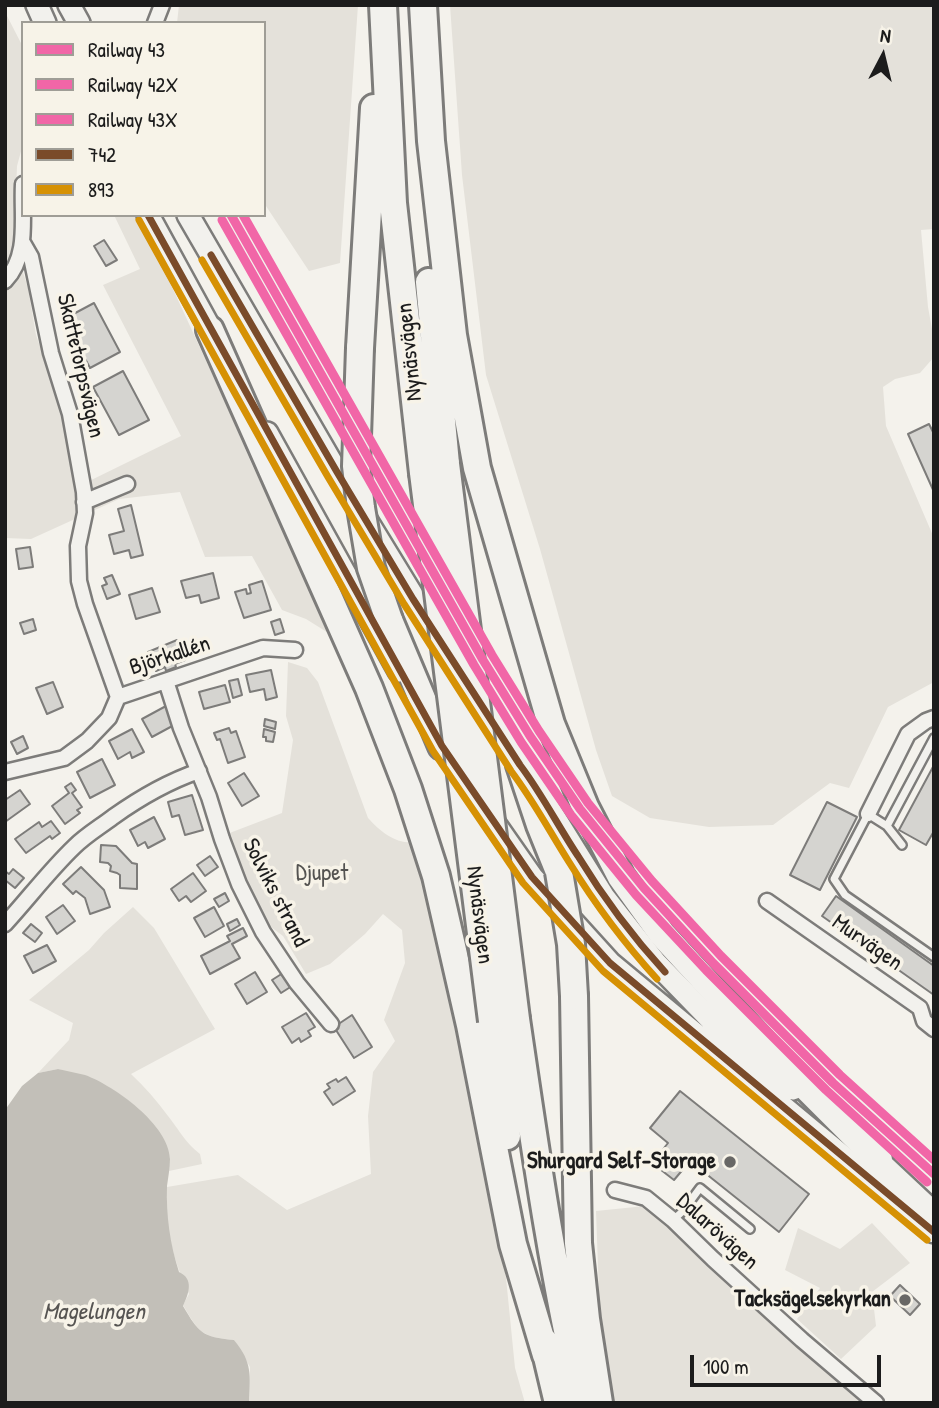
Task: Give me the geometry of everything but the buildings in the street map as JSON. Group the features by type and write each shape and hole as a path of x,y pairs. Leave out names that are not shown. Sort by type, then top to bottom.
{"highway":[{"path":"381,5 360,348 356,466 371,569 389,620 442,746"},
{"name":"Nynäsvägen","path":"381,5 393,203 435,469"},
{"name":"Nynäsvägen","path":"414,5 435,469 492,1022 515,1192 546,1355 558,1403"},
{"path":"423,5 431,141 453,335 477,468 551,724 585,807 621,877 662,934 768,1049 879,1160"},
{"path":"210,330 369,688 492,1022"},
{"path":"520,765 559,872 571,944 578,1243 599,1403"},
{"name":"Nynäsvägen","path":"492,1022 542,1188 570,1348 583,1403"}],"street":[{"path":"37,5 44,21"},
{"path":"69,5 78,21"},
{"path":"5,281 19,258 23,243 23,217"},
{"path":"149,217 442,746 532,877 610,963 934,1232"},
{"path":"189,217 413,599 604,897 654,962 718,1027 879,1160 934,1213"},
{"name":"Skattetorpsvägen","path":"23,243 31,257 51,353 70,414 85,513 78,546 79,581 118,697"},
{"path":"84,502 127,484"},
{"name":"Björkallén","path":"5,772 64,758 87,741 109,718 118,697 263,648 295,650"},
{"name":"Solviks strand","path":"166,681 239,884 263,932 297,983 331,1024"},
{"path":"867,814 908,734 934,718"},
{"path":"5,925 74,847 91,832 140,798 174,779 200,771"},
{"name":"Murvägen","path":"767,901 920,1008 924,1021 934,1030"},
{"name":"Dalarövägen","path":"615,1190 646,1198 673,1220 802,1340 876,1403"}],"lane":[{"path":"887,826 934,738"},
{"path":"902,845 887,826 867,814 834,879 845,895 934,957"},
{"path":"673,1220 700,1188 750,1229"}],"green space":[{"path":"179,5 358,5 340,263 309,271 266,206 266,21 177,21"},
{"path":"450,5 934,5 934,229 921,230 934,357 920,373 895,379 883,387 886,426 934,538 934,682 888,707 849,788 830,783 773,825 709,827 650,818 612,796 596,750 540,549 486,375 462,175"},
{"path":"5,12 21,43 21,151 17,166 14,244 28,288 36,335 64,414 75,488 181,436 103,285 140,269 115,217 138,217 253,467 338,639 306,619 282,610 252,556 205,557 180,492 119,499 31,539 5,538"},
{"name":"Djupet","path":"288,662 307,668 318,682 368,818 384,833 396,839 417,842 477,1109 506,1278 515,1368 525,1403 249,1403 250,1367 234,1340 202,1332 183,1305 189,1294 170,1239 167,1187 238,1175 287,1210 371,1174 368,1116 373,1072 395,1041 384,1020 405,963 402,930 383,914 365,934 330,964 306,974 283,936 267,924 244,880 227,834 282,813 293,740 286,716"},
{"path":"133,907 154,928 215,1029 131,1074 200,1154 202,1164 169,1171 170,1158 151,1122 130,1102 107,1086 58,1069 38,1073 69,1040 73,1023 29,1000 89,950"},
{"path":"645,1206 863,1403 615,1403 601,1351 596,1211"},
{"path":"872,1223 910,1263 872,1292 876,1326 841,1359 797,1319 820,1288 785,1270 798,1228 840,1249"}],"water":[{"name":"Magelungen","path":"58,1069 85,1075 111,1088 138,1108 161,1133 170,1159 167,1197 171,1240 179,1272 188,1282 183,1306 202,1332 234,1340 240,1348 249,1370 249,1403 5,1403 5,1110 22,1086 38,1073"}],"rail line":[{"name":"43","path":"232,217 483,660 580,809 644,888 713,963 833,1083 934,1174"},
{"name":"43X","path":"244,217 492,655 588,803 652,881 721,956 840,1075 934,1160"},
{"name":"42X","path":"222,220 474,665 521,742 571,815 636,895 706,970 826,1090 927,1182"}],"transit line":[{"name":"742","path":"149,217 442,746 532,877 610,963 934,1232"},
{"name":"893","path":"139,220 433,751 523,883 603,971 927,1240"},
{"name":"742","path":"211,255 413,599 597,886 665,972"},
{"name":"893","path":"202,260 404,604 589,893 657,979"}],"place":[{"name":"Shurgard Self-Storage","path":"730,1162"},
{"name":"Tacksägelsekyrkan","path":"905,1300"}]}
